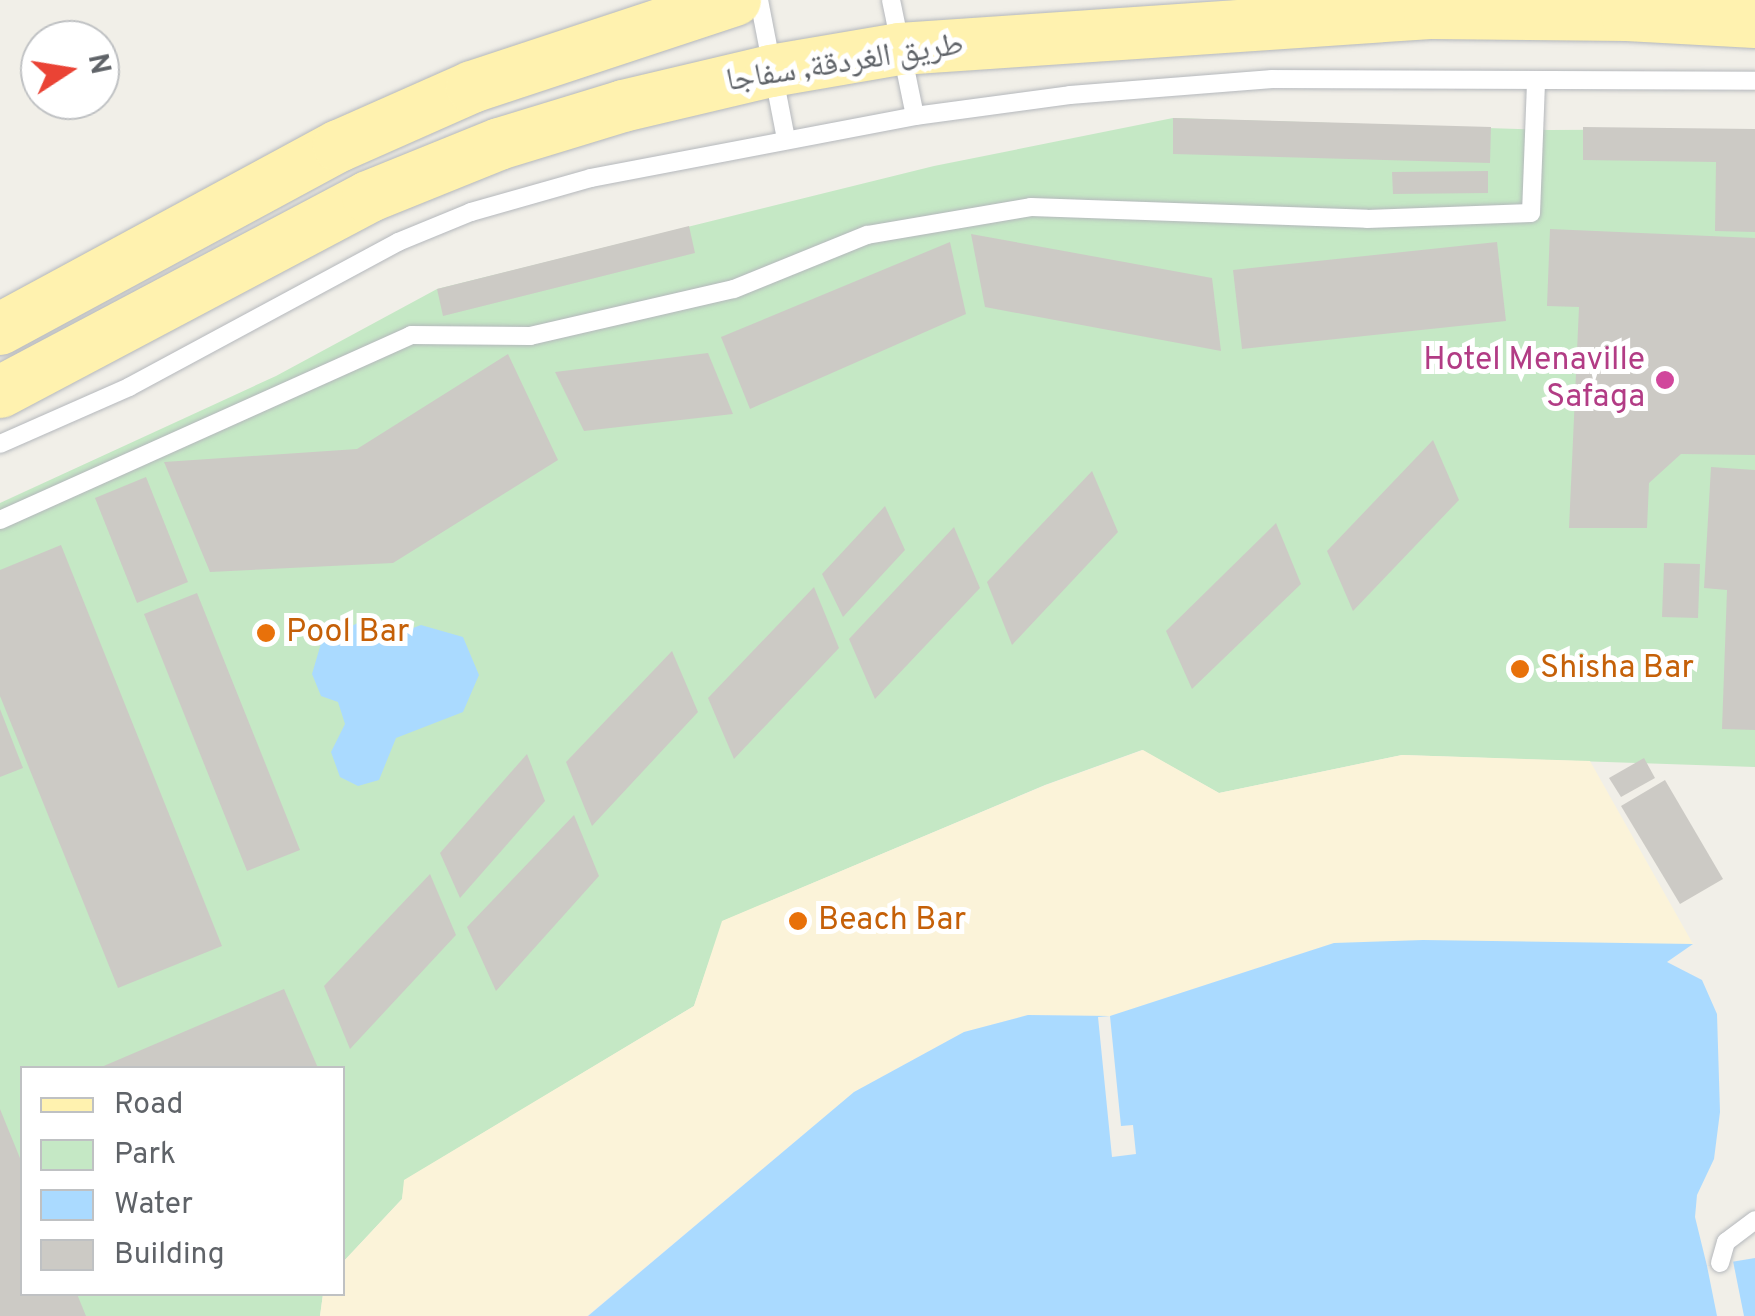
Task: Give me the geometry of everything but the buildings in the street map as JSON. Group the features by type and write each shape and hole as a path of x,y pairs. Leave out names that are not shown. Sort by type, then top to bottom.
{"main road":[{"path":"0,329 339,146 472,87 735,0"},
{"name":"طريق الغردقة, سفاجا","path":"0,392 368,197 499,144 623,106 771,72 895,25 1157,28 1430,14 1627,15 1755,22"}],"lane":[{"path":"759,0 786,139"},
{"path":"895,25 915,116"},
{"path":"0,444 129,387 398,242 472,212 591,178 915,116 1070,95 1272,80 1755,81"},
{"path":"0,520 411,335 530,336 734,289 868,235 1032,207 1367,219 1532,213 1536,80"},
{"path":"1720,1264 1726,1242 1755,1220"}],"green space":[{"path":"1173,118 1549,130 1755,129 1755,767 1402,755 1219,793 1142,750 1045,785 723,921 694,1006 405,1180 402,1199 345,1260 345,1066 20,1066 20,1296 323,1296 320,1316 0,1316 0,503 276,376 437,289 934,166"}],"sand":[{"path":"1143,750 1219,793 1402,755 1590,761 1693,944 1334,943 1110,1016 1028,1015 964,1032 854,1092 587,1316 320,1316 323,1296 345,1296 345,1260 402,1199 404,1180 694,1006 722,921 1046,785"}],"water":[{"path":"362,621 392,636 421,625 463,637 479,675 463,712 396,738 379,780 358,786 340,777 331,752 345,724 338,702 321,696 312,674 322,640"},
{"path":"1423,940 1693,944 1667,962 1702,980 1717,1014 1720,1112 1714,1159 1697,1195 1695,1217 1707,1266 1755,1258 1755,1316 588,1316 854,1092 964,1032 1028,1015 1110,1016 1334,943"}],"pier":[{"path":"1110,1016 1121,1126 1133,1125 1136,1154 1112,1157 1098,1017"},
{"path":"1733,1261 1744,1316 1717,1316 1707,1266"}],"place":[{"name":"Hotel Menaville Safaga","path":"1665,380"},
{"name":"Pool Bar","path":"266,633"},
{"name":"Shisha Bar","path":"1520,669"},
{"name":"Beach Bar","path":"798,921"}]}
